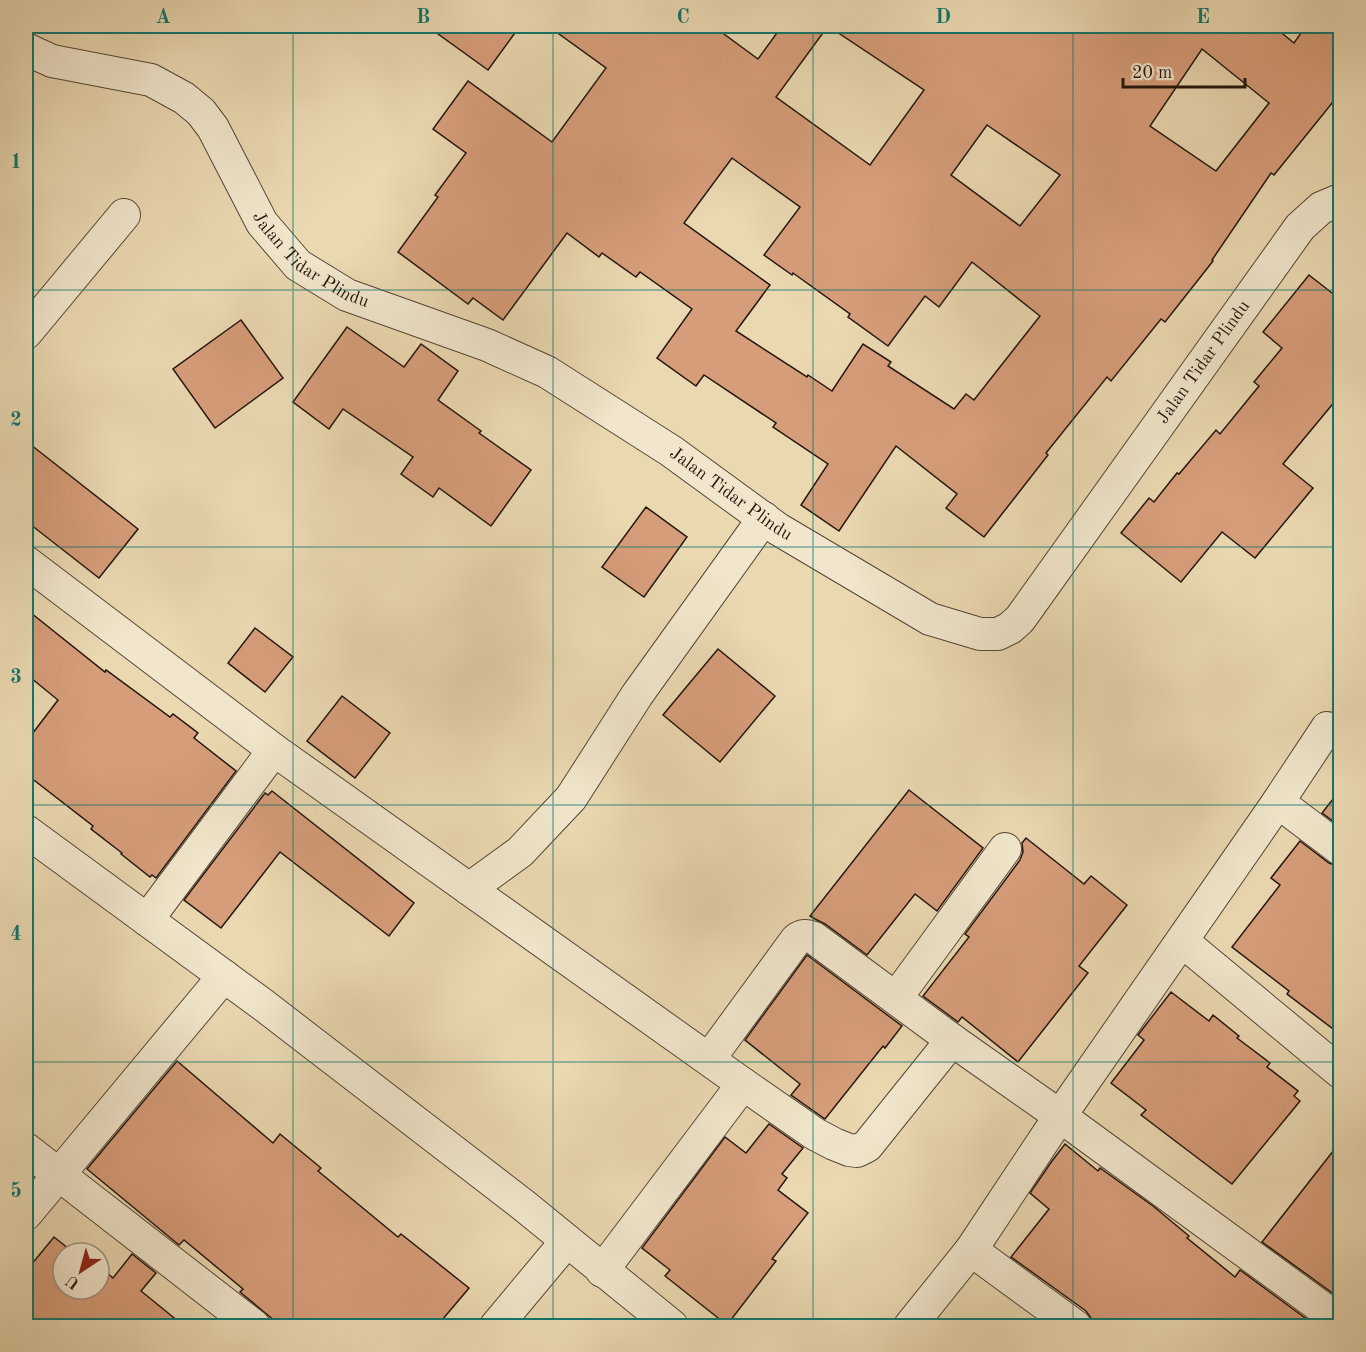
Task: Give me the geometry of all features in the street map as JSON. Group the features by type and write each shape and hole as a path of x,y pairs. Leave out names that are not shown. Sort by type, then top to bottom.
{"street":[{"name":"Jalan Tidar Plindu","path":"26,49 52,61 151,80 184,98 201,112 213,128 262,223 298,265 347,295 487,345 547,372 671,451 778,529 930,619 980,634 998,634 1010,628 1020,619 1300,227 1321,208 1341,200"},
{"path":"26,333 124,215"},
{"path":"469,889 520,852 571,798 637,695 764,518"},
{"path":"26,562 274,750 743,1084 815,1134 834,1144 857,1151 867,1146 952,1040"},
{"path":"910,1326 970,1250 1327,728"},
{"path":"147,920 274,750"},
{"path":"1278,802 1341,849"},
{"path":"26,831 224,976 522,1204 672,1326"},
{"path":"896,998 1005,849"},
{"path":"709,1059 796,940 806,935 814,938 1341,1321"},
{"path":"1182,941 1341,1072"},
{"path":"26,1214 224,976"},
{"path":"602,1271 743,1084"},
{"path":"26,1149 254,1326"},
{"path":"496,1326 567,1242"},
{"path":"970,1250 1075,1326"}],"building":[{"path":"427,26 520,26 488,70"},
{"path":"548,26 713,26 758,59 782,26 828,26 1273,26 1294,43 1306,26 1341,26 1341,92 1274,175 1271,173 1213,261 1165,322 1161,319 1111,381 1107,377 1046,453 1048,455 984,537 946,508 957,494 896,446 839,531 801,505 828,464 773,427 776,423 704,375 696,386 657,358 692,309 640,272 636,277 602,253 599,257 567,233 503,320 473,298 468,304 398,252 438,197 435,195 466,153 433,129 468,81 552,142 606,68","holes":["828,26 924,90 870,165 776,97","1202,49 1269,103 1216,171 1150,126","987,125 1060,175 1020,226 951,175","732,158 800,207 764,255 850,314 848,317 888,346 925,296 939,307 972,262 1040,316 974,400 966,394 954,409 888,366 891,362 863,344 832,391 736,331 770,285 684,223"]},
{"path":"1309,275 1341,300 1341,394 1283,464 1313,488 1255,558 1222,532 1181,582 1121,533 1149,498 1154,502 1216,430 1220,434 1259,386 1254,382 1282,348 1263,332"},
{"path":"241,320 283,378 215,428 173,369"},
{"path":"347,327 404,367 421,344 458,371 438,400 531,470 491,526 439,488 433,497 401,474 413,457 343,409 329,429 293,402"},
{"path":"26,441 138,529 99,578 26,521"},
{"path":"646,507 687,537 644,597 602,567"},
{"path":"26,609 105,672 106,670 170,717 173,714 198,733 194,738 236,771 156,878 152,875 150,877 121,854 91,829 93,826 26,774 26,742 58,700 26,674"},
{"path":"255,628 293,657 265,692 228,663"},
{"path":"718,649 775,696 720,762 663,715"},
{"path":"342,696 390,733 355,778 307,741"},
{"path":"1341,789 1341,827 1322,813"},
{"path":"909,790 983,848 937,911 915,894 867,955 825,924 810,916"},
{"path":"272,791 414,903 389,936 280,852 221,928 184,900 265,793 268,795"},
{"path":"1026,838 1084,884 1091,876 1127,905 1079,966 1088,973 1018,1062 962,1017 958,1022 923,996 969,937 965,934 1020,860 1023,852 1022,843"},
{"path":"1300,841 1329,863 1341,867 1341,1035 1287,994 1289,991 1232,947 1280,885 1271,878"},
{"path":"807,955 902,1026 885,1048 883,1046 825,1119 791,1095 800,1084 745,1040"},
{"path":"1171,992 1209,1021 1213,1015 1239,1036 1237,1038 1270,1063 1267,1067 1298,1091 1294,1096 1300,1101 1232,1184 1141,1115 1146,1110 1111,1083 1144,1040 1138,1035"},
{"path":"177,1061 273,1143 280,1134 321,1168 318,1171 398,1237 401,1234 469,1288 437,1326 281,1326 240,1292 243,1289 184,1240 179,1245 87,1169"},
{"path":"769,1124 803,1148 782,1174 787,1178 778,1190 808,1213 772,1259 776,1261 727,1325 665,1276 670,1270 642,1248 725,1137 746,1153"},
{"path":"1341,1141 1341,1295 1338,1297 1262,1242"},
{"path":"1065,1144 1098,1171 1100,1168 1153,1206 1189,1236 1187,1238 1235,1277 1240,1270 1316,1326 1093,1326 1086,1311 1011,1257 1049,1209 1030,1193"},
{"path":"54,1237 59,1241 51,1241 51,1301 111,1301 111,1276 113,1278 132,1254 156,1273 141,1291 184,1326 26,1326 26,1271"}]}
